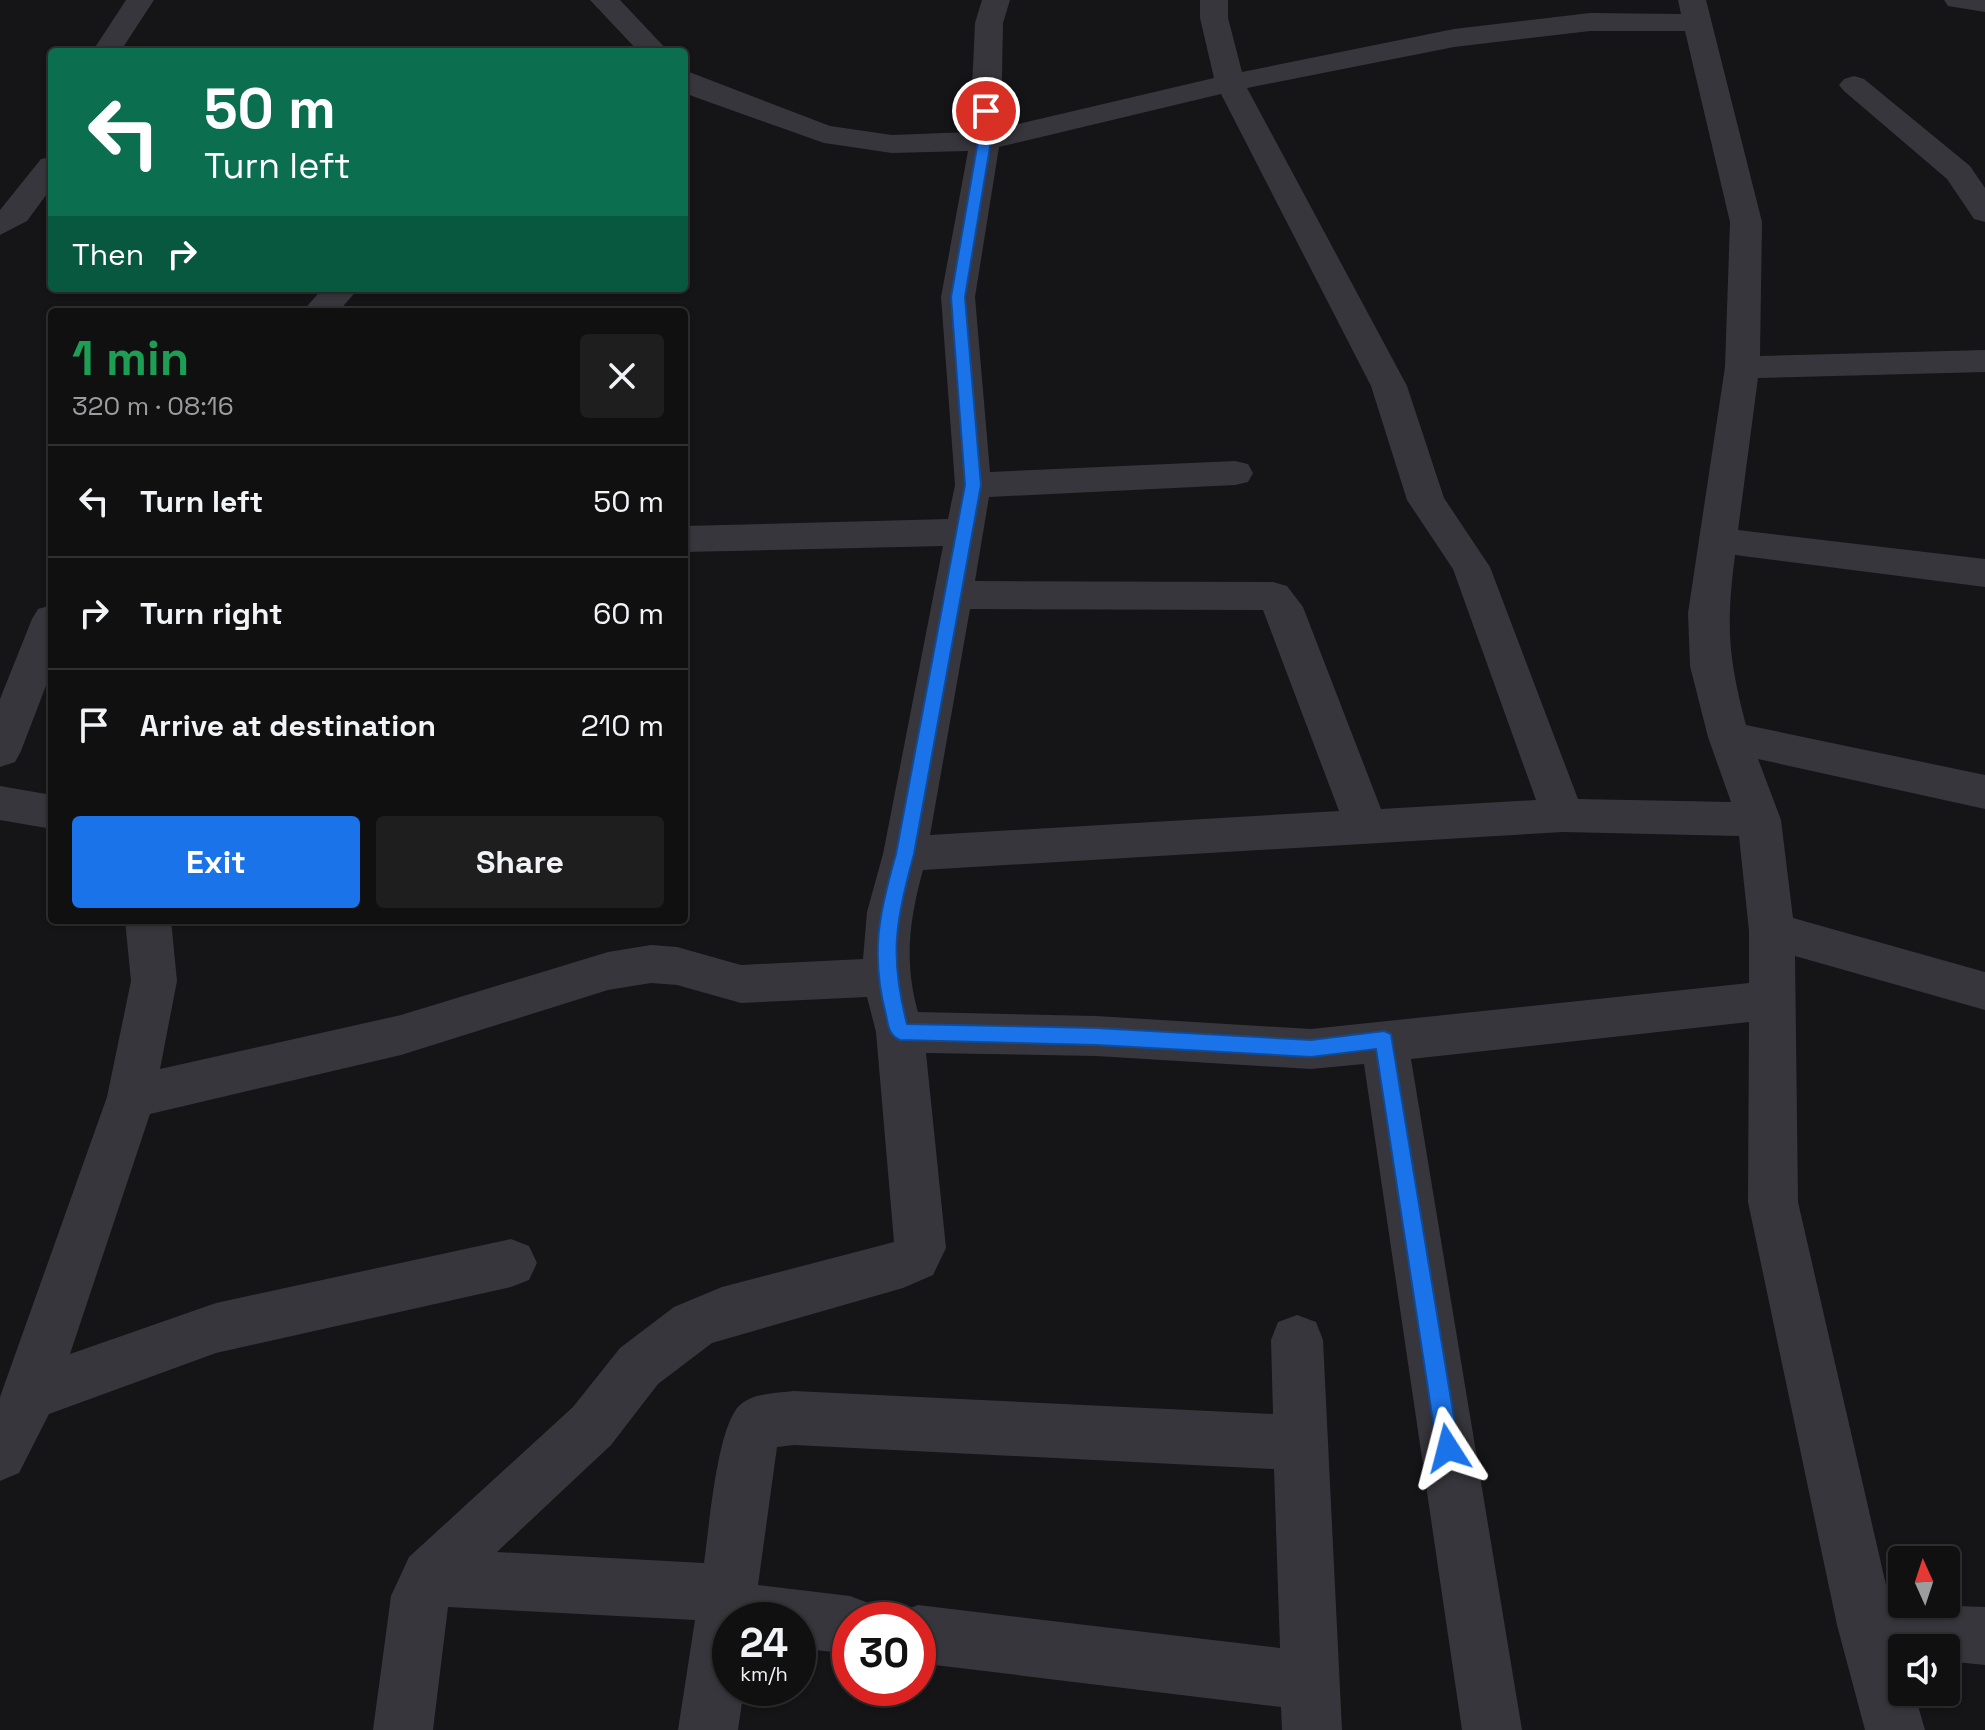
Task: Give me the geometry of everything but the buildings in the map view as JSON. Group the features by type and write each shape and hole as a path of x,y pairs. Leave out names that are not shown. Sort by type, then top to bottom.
{"street":[{"path":"109,48 140,0"},
{"path":"604,0 651,48"},
{"path":"403,1730 420,1596 429,1577 592,1426 639,1366 693,1325 722,1312 915,1258 920,1238 900,1032 885,977 889,912 905,854 973,485 958,297 985,141 989,23 996,0"},
{"path":"1214,0 1214,18 1230,83 1389,386 1426,500 1471,567 1563,815"},
{"path":"1958,0 1985,4"},
{"path":"688,81 702,90 824,134 892,144 985,141 1230,83 1454,38 1551,25 1695,12 1746,222 1742,367 1708,613 1710,666 1729,737 1759,820 1772,931 1773,1202 1866,1625 1895,1730"},
{"path":"1854,85 1959,173 1985,212"},
{"path":"0,185 45,175"},
{"path":"0,225 16,214 45,175"},
{"path":"323,308 338,292"},
{"path":"1742,367 1985,361"},
{"path":"973,485 1235,473"},
{"path":"688,539 964,532"},
{"path":"1717,540 1985,573"},
{"path":"952,595 1273,596 1283,607 1366,827"},
{"path":"0,751 48,629"},
{"path":"1729,737 1985,792"},
{"path":"0,803 48,811"},
{"path":"905,854 1563,815 1759,820"},
{"path":"0,1454 30,1395 131,1097 154,981 148,924"},
{"path":"1772,931 1985,991"},
{"path":"131,1097 401,1035 608,971 637,966 677,966 741,984 885,977"},
{"path":"900,1032 1096,1036 1311,1049 1773,1000"},
{"path":"1384,1040 1492,1730"},
{"path":"30,1395 216,1328 511,1263"},
{"path":"936,1637 1311,1705 1297,1340"},
{"path":"429,1577 726,1602 751,1434 760,1422 775,1418 1301,1443"},
{"path":"1866,1625 1985,1636"},
{"path":"708,1730 712,1702"}],"route":[{"path":"986,111 985,141 958,297 973,485 905,854 889,912 885,977 900,1032 1096,1036 1311,1049 1384,1040 1448,1448"}]}
